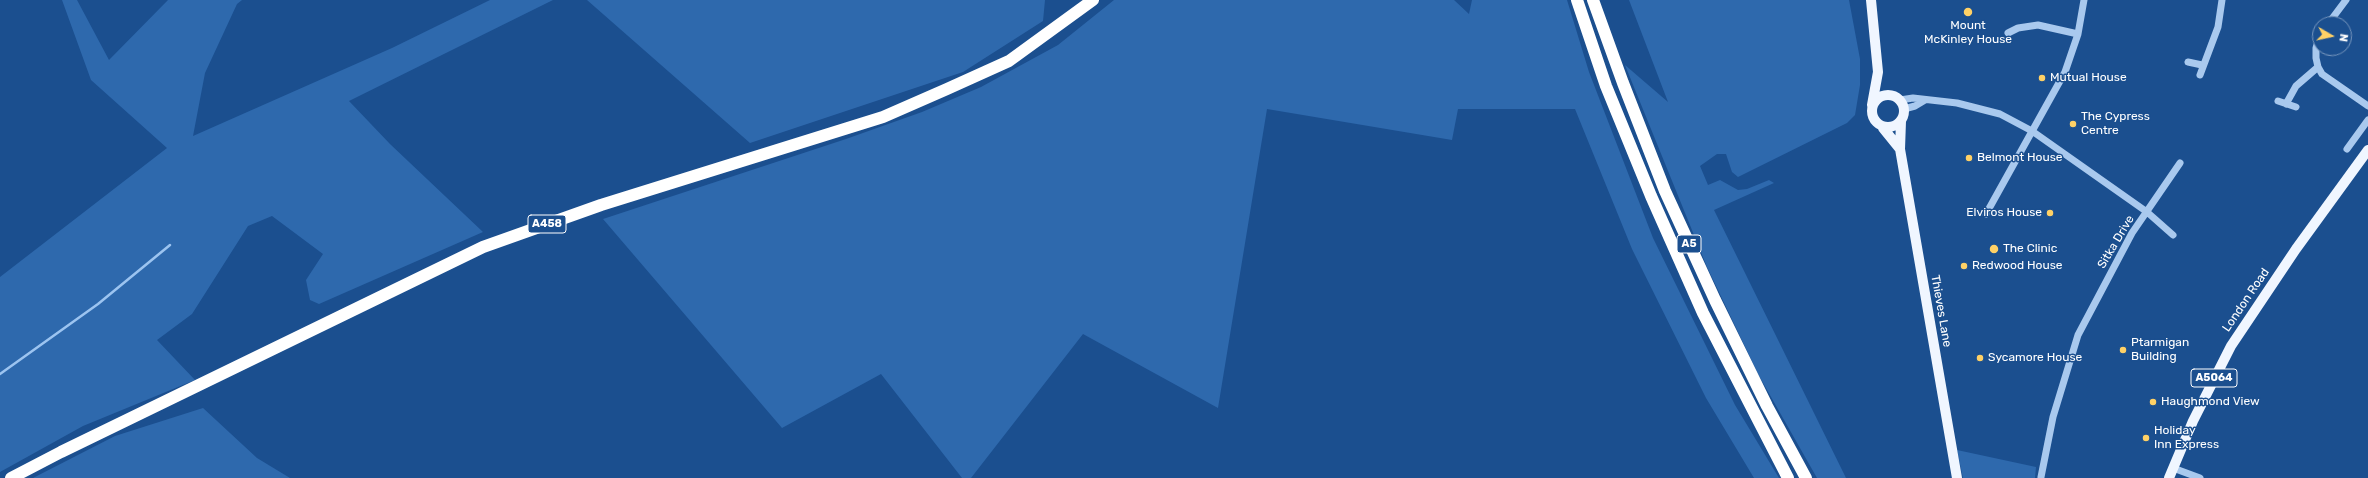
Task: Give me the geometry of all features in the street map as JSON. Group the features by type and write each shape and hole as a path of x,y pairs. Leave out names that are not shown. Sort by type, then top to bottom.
{"highway":[{"name":"A458","path":"11,478 61,452 483,247 601,205 883,117 947,89 1009,61 1093,0"},
{"name":"A5","path":"1577,0 1606,86 1651,196 1703,312 1788,478"},
{"name":"A5","path":"1593,0 1665,192 1715,300 1767,406 1806,478"}],"main road":[{"path":"1871,0 1878,72 1872,105 1872,119 1883,128 1900,149"},
{"path":"1878,72 1888,95 1902,104 1901,121 1894,127 1883,128"},
{"path":"1872,105 1882,96 1888,95"},
{"name":"Thieves Lane","path":"1901,121 1900,149 1957,478"},
{"name":"London Road","path":"2169,478 2196,415 2232,346 2296,249 2368,150"}],"street":[{"path":"1986,214 2065,72 2078,34 2084,0"},
{"path":"2200,75 2202,65 2218,27 2222,0"},
{"path":"2334,16 2346,0"},
{"path":"2008,33 2027,26 2038,25 2078,34"},
{"path":"2317,56 2318,67 2328,79 2368,106"},
{"path":"2188,62 2202,65"},
{"path":"2286,104 2299,83 2318,67"},
{"name":"Sitka Drive","path":"1902,104 1913,98 1984,109 2032,131 2148,212 2132,233 2078,335 2053,417 2041,477"},
{"path":"2278,101 2296,107"},
{"path":"2347,149 2350,139 2368,120"},
{"path":"2172,235 2148,212 2180,163"},
{"path":"2173,468 2200,478"}],"shaded area":[{"path":"62,0 77,0 109,60 168,0 242,0 237,4 205,73 193,136 392,48 490,0 553,0 349,101 390,144 483,232 319,304 310,300 306,280 323,254 272,216 248,226 192,314 157,340 195,380 83,426 0,472 0,277 167,148 91,80"},
{"path":"587,0 1045,0 1043,21 963,72 750,143"},
{"path":"1114,0 1454,0 1469,14 1472,0 1567,0 1589,72 1653,238 1735,405 1779,478 1754,478 1706,398 1632,249 1575,109 1458,109 1452,140 1267,109 1218,408 1083,334 971,478 962,478 881,374 782,428 603,219 846,139 922,112 981,87 1058,45"},
{"path":"1629,0 1849,0 1860,59 1860,85 1855,115 1847,123 1738,177 1732,172 1726,154 1717,154 1700,166 1708,185 1720,180 1738,190 1747,189 1769,180 1774,183 1714,210 1846,478 1817,478 1758,374 1707,267 1625,65 1668,102"},
{"path":"203,408 257,458 290,478 33,478 115,436"},
{"path":"1957,450 2036,467 2035,478 1963,478"}],"waterway":[{"path":"0,374 98,304 170,245"}],"place":[{"name":"Mount McKinley House","path":"1968,12"},
{"name":"Mutual House","path":"2042,78"},
{"name":"The Cypress Centre","path":"2073,124"},
{"name":"Belmont House","path":"1969,158"},
{"name":"Elviros House","path":"2050,213"},
{"name":"The Clinic","path":"1994,249"},
{"name":"Redwood House","path":"1964,266"},
{"name":"Ptarmigan Building","path":"2123,350"},
{"name":"Sycamore House","path":"1980,358"},
{"name":"Haughmond View","path":"2153,402"},
{"name":"Holiday Inn Express","path":"2146,438"}]}
